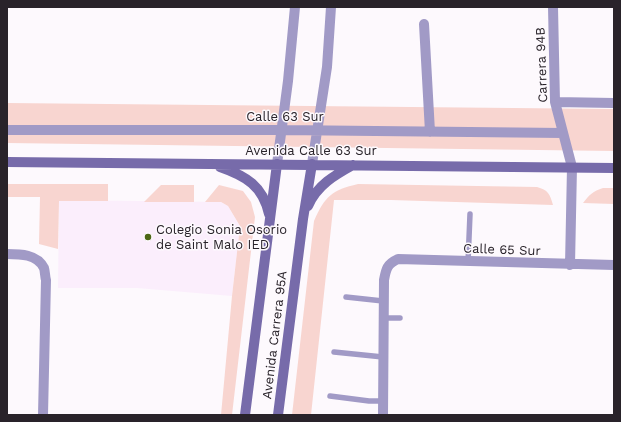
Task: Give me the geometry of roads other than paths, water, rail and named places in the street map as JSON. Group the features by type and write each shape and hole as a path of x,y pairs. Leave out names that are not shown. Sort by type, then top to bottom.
{"main road":[{"name":"Avenida Calle 63 Sur","path":"7,162 353,164 614,168"},
{"path":"213,164 237,173 257,188 264,198 270,218"},
{"name":"Avenida Carrera 95A","path":"245,415 277,164"},
{"name":"Avenida Carrera 95A","path":"278,415 303,218 312,164"},
{"path":"303,218 310,202 324,183 353,164"}],"street":[{"path":"277,164 288,81 295,7"},
{"path":"312,164 327,67 331,7"},
{"name":"Carrera 94B","path":"553,7 555,102 572,167 570,265"},
{"path":"424,24 430,132"},
{"path":"555,102 614,103"},
{"name":"Calle 63 Sur","path":"7,130 317,130 563,133"},
{"path":"7,254 24,254 36,260 44,268 46,280 43,415"},
{"name":"Calle 65 Sur","path":"383,301 386,271 390,263 398,259 570,265 614,265"},
{"path":"383,301 383,415"}],"lane":[{"path":"468,262 470,214"},
{"path":"346,297 383,301"},
{"path":"383,318 400,318"},
{"path":"334,352 383,357"},
{"path":"330,396 369,401 383,401"}],"place":[{"name":"Colegio Sonia Osorio de Saint Malo IED","path":"148,237"}]}
